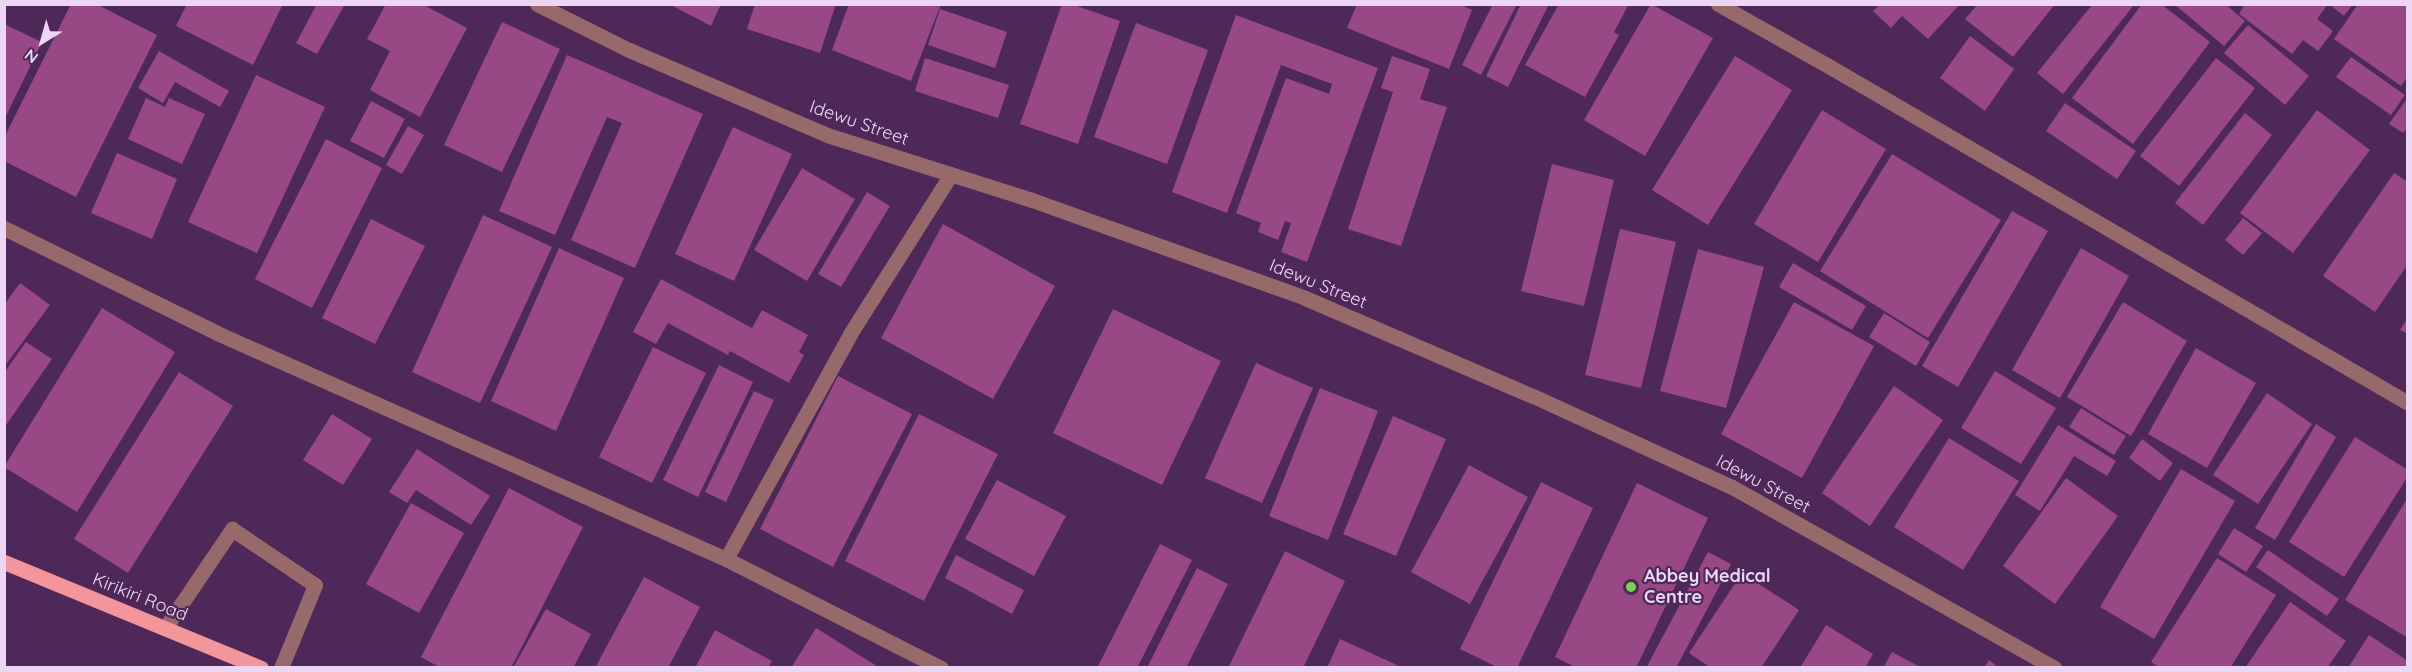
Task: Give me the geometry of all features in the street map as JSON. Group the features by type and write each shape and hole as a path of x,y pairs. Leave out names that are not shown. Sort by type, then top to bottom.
{"main road":[{"name":"Kirikiri Road","path":"4,562 261,668"}],"street":[{"name":"Idewu Street","path":"537,4 629,50 827,135 1032,200 1305,298 1543,401 1732,487 2055,668"},
{"path":"1718,4 2408,403"},
{"path":"726,559 850,334 951,174"},
{"path":"4,228 219,334 726,559 941,668"},
{"path":"165,628 232,529 315,585 281,668"}],"building":[{"path":"71,4 96,4 157,35 76,197 4,161 4,138"},
{"path":"187,4 283,4 253,65 176,26"},
{"path":"317,4 345,4 317,54 296,43"},
{"path":"386,4 422,4 467,28 420,117 370,90 390,51 367,39"},
{"path":"669,4 721,4 711,26"},
{"path":"755,4 836,4 820,53 747,29"},
{"path":"849,4 941,4 911,81 832,50"},
{"path":"1062,4 1071,4 1120,21 1078,144 1020,124"},
{"path":"1357,4 1459,4 1472,10 1449,69 1347,28"},
{"path":"1493,4 1517,4 1481,75 1462,65"},
{"path":"1521,4 1549,4 1508,87 1486,76"},
{"path":"1559,4 1629,4 1614,32 1619,35 1585,97 1525,65"},
{"path":"1651,4 1713,38 1645,156 1584,120"},
{"path":"1880,4 1960,4 1928,39 1902,16 1891,28 1873,11"},
{"path":"1978,4 2055,4 2013,57 1965,19"},
{"path":"2142,4 2161,4 2210,42 2133,144 2072,98"},
{"path":"2174,4 2225,4 2245,21 2224,46"},
{"path":"2245,4 2328,4 2317,19 2333,31 2318,51 2303,40 2292,54 2239,14"},
{"path":"2329,4 2353,4 2344,16"},
{"path":"2358,4 2408,4 2408,76 2401,86 2334,39"},
{"path":"2092,5 2134,5 2063,94 2037,73"},
{"path":"940,9 1007,32 995,68 928,45"},
{"path":"1236,15 1378,68 1307,262 1281,252 1291,223 1285,221 1278,240 1258,232 1261,223 1236,213 1286,78 1329,94 1332,84 1281,65 1227,213 1172,192"},
{"path":"502,22 560,49 502,172 444,145"},
{"path":"1136,23 1208,50 1167,164 1094,137"},
{"path":"4,24 42,42 4,120"},
{"path":"2248,25 2309,76 2285,105 2224,53"},
{"path":"1970,36 2014,69 1985,111 1940,78"},
{"path":"159,51 229,91 220,107 175,82 163,103 138,88"},
{"path":"567,55 703,114 635,268 571,240 622,123 607,117 555,235 499,211"},
{"path":"1392,56 1430,69 1420,99 1447,107 1401,246 1348,229 1393,92 1381,88"},
{"path":"1735,56 1792,90 1708,225 1652,190"},
{"path":"2351,57 2405,95 2391,115 2336,77"},
{"path":"925,58 1009,85 998,118 915,91"},
{"path":"2216,58 2255,88 2179,186 2140,156"},
{"path":"256,75 325,107 257,253 188,222"},
{"path":"2408,97 2408,127 2403,133 2389,124"},
{"path":"146,98 165,107 169,98 205,114 182,164 128,139"},
{"path":"371,101 405,119 384,158 350,141"},
{"path":"2065,103 2136,151 2117,179 2046,131"},
{"path":"1822,110 1886,149 1818,262 1754,224"},
{"path":"2317,110 2370,150 2293,253 2240,213"},
{"path":"2245,113 2272,135 2203,225 2175,203"},
{"path":"408,126 424,135 402,174 386,165"},
{"path":"733,127 792,154 734,281 675,254"},
{"path":"326,139 382,168 312,308 255,279"},
{"path":"117,153 177,179 152,239 91,213"},
{"path":"1892,154 2001,220 1928,338 1820,271"},
{"path":"1552,164 1614,180 1584,306 1521,291"},
{"path":"802,168 855,199 807,281 754,250"},
{"path":"2394,173 2408,182 2408,264 2375,312 2323,276"},
{"path":"867,192 890,206 841,287 818,274"},
{"path":"2012,211 2048,231 1958,387 1922,366"},
{"path":"483,215 552,247 480,403 412,372"},
{"path":"2243,218 2262,233 2243,255 2225,240"},
{"path":"371,219 425,246 375,344 322,318"},
{"path":"943,224 1055,286 993,399 881,338"},
{"path":"1620,229 1676,242 1641,388 1585,375"},
{"path":"559,248 624,278 556,431 491,401"},
{"path":"2081,248 2129,276 2060,398 2012,370"},
{"path":"1698,249 1764,267 1726,408 1660,391"},
{"path":"1793,263 1866,306 1852,330 1779,287"},
{"path":"661,279 752,328 762,310 808,335 799,352 804,355 789,383 730,351 728,355 668,323 656,344 633,332"},
{"path":"20,283 50,305 4,367 4,305"},
{"path":"1794,302 1874,346 1802,478 1721,434"},
{"path":"2123,302 2187,341 2131,436 2067,397"},
{"path":"102,308 175,352 77,512 4,467"},
{"path":"1113,309 1221,361 1162,485 1053,433"},
{"path":"1884,313 1930,342 1916,366 1869,337"},
{"path":"2408,317 2408,334 2400,330"},
{"path":"26,342 52,359 4,428 4,373"},
{"path":"653,347 706,373 652,483 599,457"},
{"path":"2196,348 2256,383 2207,468 2148,434"},
{"path":"1256,363 1313,388 1262,503 1205,478"},
{"path":"719,365 753,382 698,497 663,480"},
{"path":"1995,371 2056,408 2021,464 1961,428"},
{"path":"179,372 233,406 128,573 74,539"},
{"path":"838,376 912,414 833,567 760,529"},
{"path":"1894,386 1943,420 1870,526 1822,493"},
{"path":"1320,388 1378,411 1328,540 1269,516"},
{"path":"754,391 774,400 726,502 705,492"},
{"path":"2267,393 2312,424 2258,504 2213,475"},
{"path":"2081,408 2126,436 2114,455 2069,427"},
{"path":"332,414 372,439 343,485 303,460"},
{"path":"919,414 998,454 924,601 845,561"},
{"path":"1393,416 1446,439 1396,556 1343,534"},
{"path":"2316,424 2336,437 2275,540 2255,528"},
{"path":"2058,425 2116,461 2107,476 2074,456 2040,511 2015,495"},
{"path":"2355,437 2408,470 2408,476 2344,577 2289,542"},
{"path":"1949,438 2019,481 1963,570 1894,527"},
{"path":"2142,439 2173,463 2160,481 2129,458"},
{"path":"417,449 490,496 471,525 416,490 407,503 389,492"},
{"path":"1469,465 1528,497 1470,604 1411,572"},
{"path":"2181,469 2235,501 2154,639 2100,607"},
{"path":"2066,478 2118,516 2055,604 2003,566"},
{"path":"997,480 1066,516 1034,576 965,539"},
{"path":"1541,482 1593,508 1517,668 1499,668 1460,649"},
{"name":"Abbey Medical Centre","path":"1637,483 1708,518 1636,668 1577,668 1555,657"},
{"path":"509,488 583,527 511,668 441,668 421,657"},
{"path":"2408,497 2408,638 2345,600"},
{"path":"411,503 464,533 419,613 366,584"},
{"path":"2234,528 2263,546 2246,572 2218,554"},
{"path":"1160,544 1192,560 1137,668 1097,668"},
{"path":"2268,550 2339,599 2327,616 2256,567"},
{"path":"1285,551 1345,581 1303,668 1228,668"},
{"path":"1708,552 1731,564 1676,668 1646,668"},
{"path":"956,555 1024,590 1012,614 945,578"},
{"path":"2217,558 2276,595 2230,668 2160,668 2151,662"},
{"path":"1197,568 1228,584 1186,668 1147,668"},
{"path":"1742,573 1799,610 1761,668 1711,668 1689,653"},
{"path":"644,577 700,607 668,668 595,668"},
{"path":"2290,602 2346,641 2327,668 2245,668"},
{"path":"546,609 591,634 573,668 513,668"},
{"path":"1826,625 1873,654 1865,668 1800,668"},
{"path":"816,628 880,668 791,668"},
{"path":"715,630 772,661 768,668 695,668"},
{"path":"2369,635 2408,661 2407,668 2348,668"},
{"path":"1340,639 1397,665 1396,668 1327,668"},
{"path":"1892,652 1922,668 1883,668"},
{"path":"1989,660 1999,668 1984,668"}],"place":[{"name":"Abbey Medical Centre","path":"1631,587"}]}
